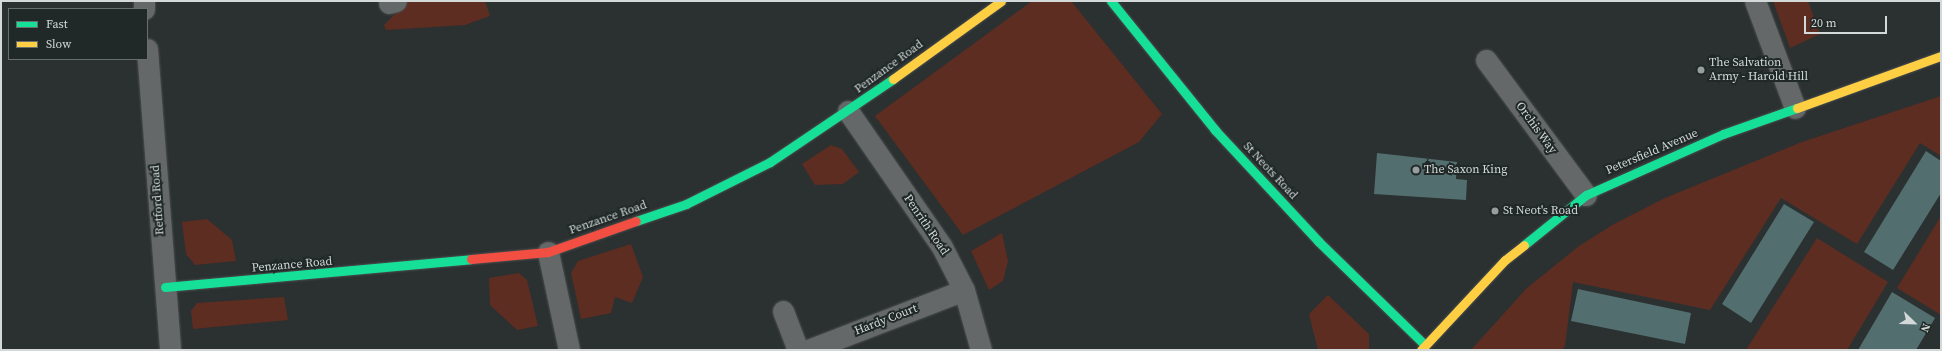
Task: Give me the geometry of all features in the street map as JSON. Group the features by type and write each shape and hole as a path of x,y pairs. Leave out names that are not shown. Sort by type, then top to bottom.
{"street":[{"name":"Penzance Road","path":"165,287 548,252 686,204 770,162 848,111 1001,1"},
{"name":"St Neots Road","path":"1111,1 1215,130 1318,241 1423,348"},
{"path":"1755,1 1795,108"},
{"name":"Petersfield Avenue","path":"1423,348 1510,256 1586,195 1709,140 1941,56"},
{"name":"Retford Road","path":"148,60 170,350"},
{"name":"Orchis Way","path":"1486,60 1586,195"},
{"name":"Penrith Road","path":"848,111 942,246 964,290 981,350"},
{"path":"548,252 569,350"},
{"name":"Hardy Court","path":"808,350 964,290"},
{"path":"783,311 798,350"}],"shaded area":[{"path":"408,1 485,1 490,16 465,25 386,30 384,25"},
{"path":"1032,1 1071,1 1162,114 1139,142 963,235 875,116"},
{"path":"1773,1 1808,1 1820,34 1790,48"},
{"path":"1941,96 1941,156 1920,143 1857,244 1781,198 1710,310 1573,282 1565,346 1562,350 1471,350 1527,288 1579,246 1614,224 1665,198 1802,142"},
{"path":"831,145 842,149 859,172 843,184 815,185 802,164"},
{"path":"1941,216 1941,315 1897,288"},
{"path":"207,219 232,240 236,261 195,265 186,254 182,222"},
{"path":"1002,233 1008,261 1003,281 989,290 971,251"},
{"path":"1817,238 1888,282 1847,350 1746,350"},
{"path":"631,244 643,277 632,303 615,297 611,313 581,319 571,273 578,261"},
{"path":"519,273 527,280 538,326 517,330 490,305 489,278"},
{"path":"1328,295 1369,334 1369,350 1318,350 1309,314"},
{"path":"284,297 288,320 193,329 191,311 197,303"}],"building":[{"path":"1926,151 1941,161 1941,193 1893,270 1864,252"},
{"name":"The Saxon King","path":"1377,153 1457,162 1456,179 1467,180 1466,200 1374,194"},
{"path":"1784,204 1814,222 1751,323 1722,304"},
{"path":"1578,289 1691,313 1685,344 1571,321"},
{"path":"1892,292 1935,318 1916,350 1858,350"}],"traffic: fast":[{"path":"1111,1 1215,130 1318,241 1425,345"},
{"path":"636,221 686,204 770,162 893,79"},
{"path":"1524,245 1586,195 1723,134 1797,108"},
{"path":"165,287 471,259"}],"traffic: slow":[{"path":"893,79 1001,1"},
{"path":"1797,108 1941,56"},
{"path":"1421,350 1505,260 1524,245"}],"traffic: jam":[{"path":"471,259 548,252 636,221"}],"place":[{"name":"The Salvation Army - Harold Hill","path":"1701,70"},
{"name":"The Saxon King","path":"1416,170"},
{"name":"St Neot's Road","path":"1495,211"}]}
